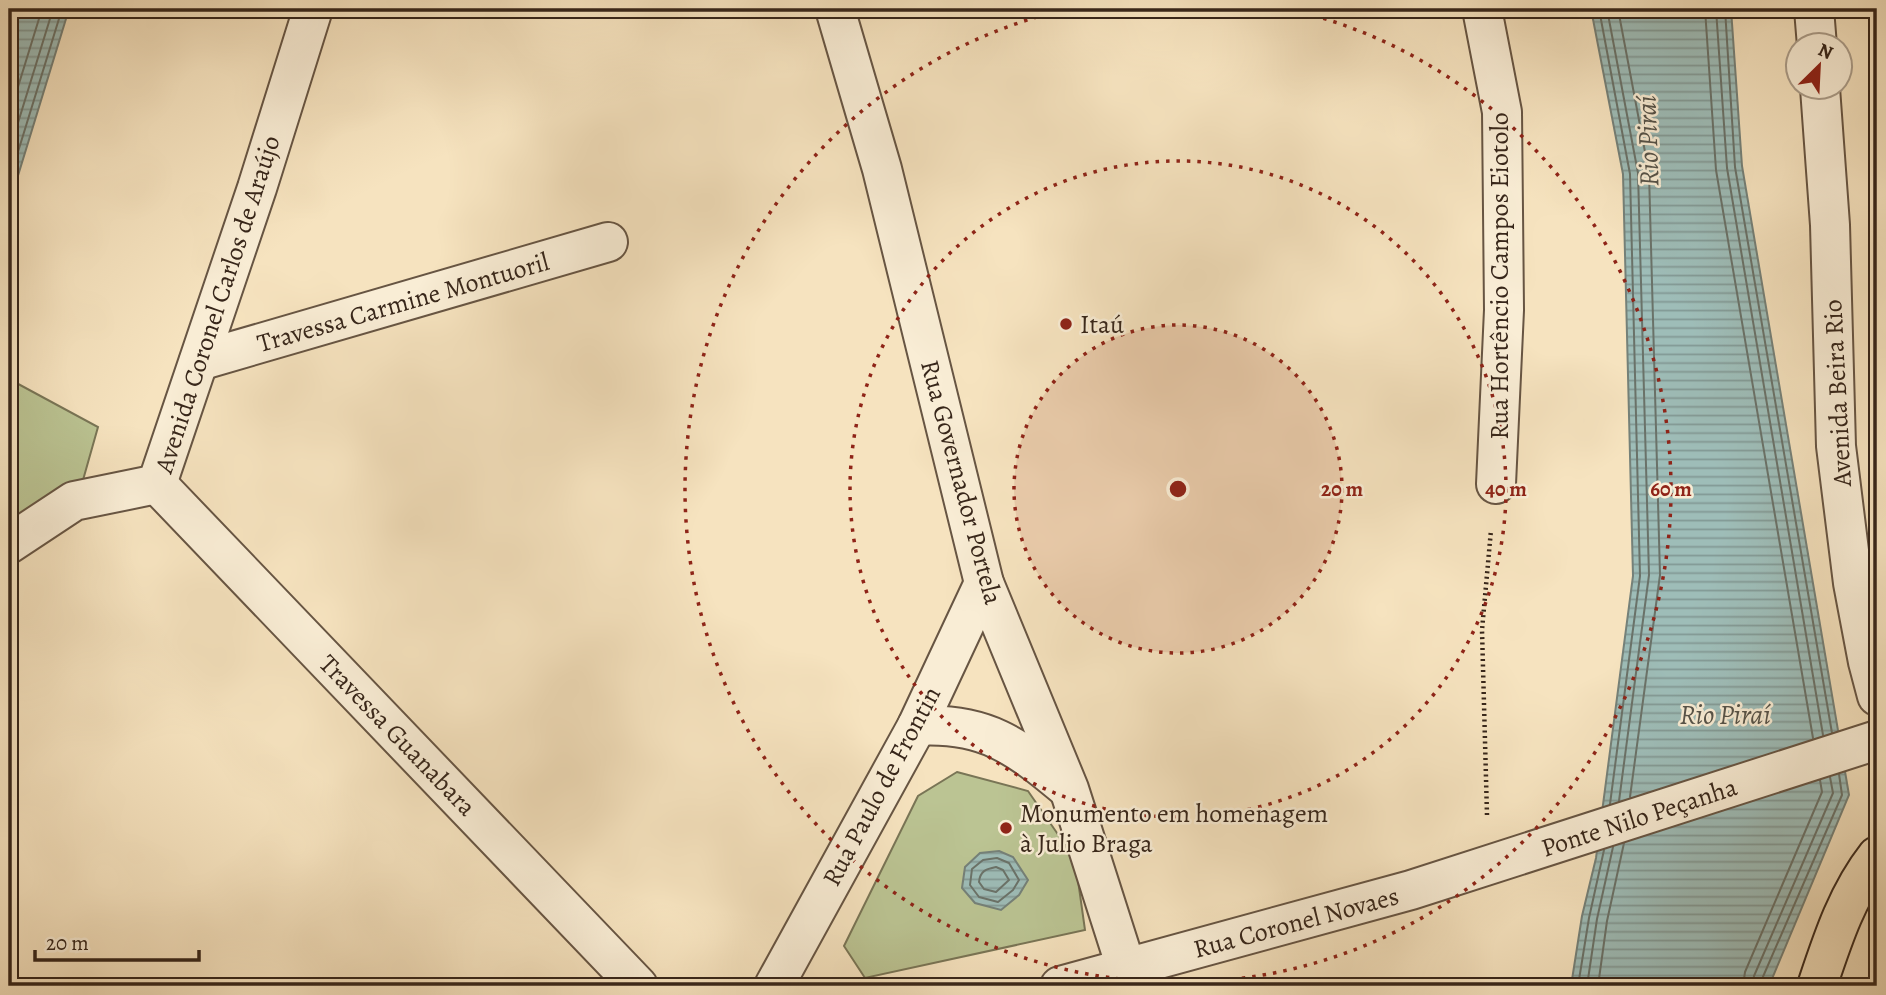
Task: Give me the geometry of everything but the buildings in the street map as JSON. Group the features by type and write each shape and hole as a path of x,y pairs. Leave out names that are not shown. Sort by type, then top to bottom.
{"main road":[{"path":"1817,986 1849,899 1877,856"}],"street":[{"name":"Avenida Coronel Carlos de Araújo","path":"9,544 74,501 157,484 257,188 313,9"},
{"name":"Rua Governador Portela","path":"835,9 882,169 984,583 1069,789 1129,977"},
{"name":"Rua Hortêncio Campos Eiotolo","path":"1482,9 1502,112 1504,310 1496,484"},
{"path":"1814,9 1816,32"},
{"name":"Avenida Beira Rio","path":"1821,102 1830,225 1836,446 1853,583 1877,696"},
{"name":"Travessa Carmine Montuoril","path":"199,361 608,242"},
{"name":"Travessa Guanabara","path":"157,484 638,986"},
{"name":"Rua Paulo de Frontin","path":"774,986 916,726 984,583"},
{"path":"916,726 938,724 964,727 1001,739 1069,789"},
{"name":"Ponte Nilo Peçanha","path":"1411,890 1872,742"},
{"name":"Rua Coronel Novaes","path":"1060,986 1129,977 1411,890"}],"path":[{"path":"1487,821 1482,630 1496,484"}],"green space":[{"path":"9,379 98,427 83,480 9,520"},
{"path":"957,772 1028,791 1075,859 1085,930 865,978 844,946 918,796"}],"water":[{"path":"9,9 69,9 9,205"},
{"name":"Rio Piraí","path":"1591,9 1731,9 1742,166 1849,795 1769,986 1571,986 1582,916 1596,858 1633,576 1623,174"},
{"path":"999,851 1013,857 1028,880 1019,895 1001,910 975,903 962,888 965,867 980,853"}],"place":[{"name":"Itaú","path":"1066,324"},
{"name":"Monumento em homenagem à Julio Braga","path":"1006,828"}]}
